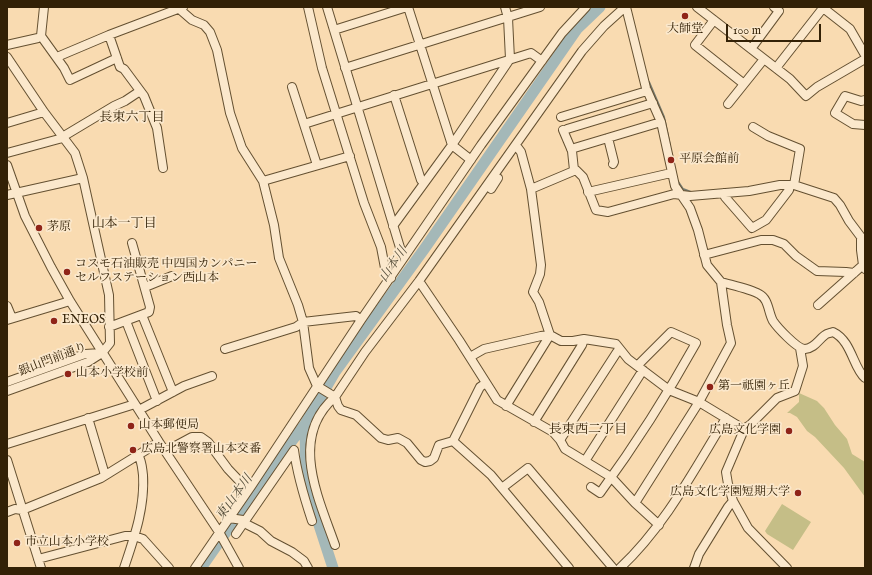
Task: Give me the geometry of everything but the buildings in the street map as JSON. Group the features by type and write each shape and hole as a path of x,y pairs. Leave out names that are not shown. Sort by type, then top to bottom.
{"street":[{"path":"44,7 41,36 57,57 70,80 117,58"},
{"path":"57,57 180,7 192,20 204,25 210,32 216,50 230,113 242,148 263,181 274,226 279,258 303,322 309,368 317,386 335,397 341,410 356,415 381,438 388,440 398,438 407,443 421,460 425,462 434,458 438,445 453,441 480,387 486,383"},
{"path":"308,7 322,68 364,203 381,247 385,268 390,278"},
{"path":"327,7 393,226 402,254 405,256"},
{"path":"334,30 408,7 431,84 452,145 471,160"},
{"path":"393,226 452,145 510,59 508,18 505,7"},
{"path":"345,68 540,7"},
{"path":"194,568 220,534 229,518 361,320 471,160 562,33 586,7"},
{"path":"335,545 312,476 309,455 312,434 322,412 329,402 335,397 365,352 496,177 556,86 582,51 604,26 626,7 647,91 661,122 675,186 690,208 698,230 707,265 721,282 731,343 698,402 635,503"},
{"path":"697,7 790,79 806,96 822,84 865,59"},
{"path":"751,49 779,11 774,7"},
{"path":"776,68 823,7 850,28 865,55"},
{"path":"714,20 695,45 744,84"},
{"path":"109,35 120,67 124,69 144,96 157,128 163,168"},
{"path":"7,45 41,36"},
{"path":"304,124 531,52 542,61"},
{"path":"7,56 44,112 75,154 83,178 109,295 110,343 102,353"},
{"path":"728,104 764,59"},
{"path":"490,188 491,189 496,177 494,177 518,148 555,94 556,86"},
{"path":"292,88 317,165"},
{"path":"7,153 63,138 140,91"},
{"path":"561,117 647,91"},
{"path":"394,95 421,180 424,183"},
{"path":"865,100 861,101 845,96 835,113 853,124 865,125"},
{"path":"574,170 571,149 565,129 653,103"},
{"path":"7,123 44,112"},
{"path":"571,149 661,122"},
{"path":"724,193 725,197 752,228 766,220 792,185 800,149 768,136 753,127"},
{"path":"608,138 614,162 613,164"},
{"path":"518,148 521,152 530,189 542,265 533,292 539,302 550,335"},
{"path":"263,181 350,156"},
{"path":"7,165 25,216 70,301 159,442 220,534 239,568"},
{"path":"530,189 574,170"},
{"path":"574,170 576,170 583,177 596,210 608,212 674,194 690,196 750,191 780,185 792,185 834,198 840,205 849,222 863,235 861,250 864,267 854,273 818,305"},
{"path":"588,192 671,172"},
{"path":"7,195 83,178"},
{"path":"704,255 761,240 773,240 784,244 796,256 817,271 854,273"},
{"path":"109,327 149,312 150,307 132,243"},
{"path":"145,287 172,276"},
{"path":"418,281 470,357 497,400 553,432 565,449 611,477 635,503 659,525"},
{"path":"721,282 760,294 766,301 773,321 800,348 805,349 812,347 826,334 833,332 839,334 852,354 861,375 865,378"},
{"path":"7,306 9,319 70,301"},
{"path":"142,314 173,392"},
{"path":"225,349 296,327 303,322 356,316 361,320"},
{"path":"126,321 157,401"},
{"path":"585,461 640,368 671,332 696,343 669,390 600,493 591,487"},
{"path":"506,406 550,335"},
{"path":"470,357 484,349 550,335 561,341 584,339 616,344 628,359 669,390 698,402 726,418 742,430"},
{"path":"534,422 582,346 584,339"},
{"path":"787,568 748,528 733,501 726,478 726,472 742,430 750,426 777,398 795,391 803,366 800,348"},
{"path":"560,440 620,349"},
{"name":"銀山門前通り","path":"7,382 85,354 102,353"},
{"name":"銀山門前通り","path":"7,391 88,362 102,353"},
{"path":"7,444 88,418 157,401 184,386 212,376"},
{"path":"88,418 105,475"},
{"path":"620,568 637,552 659,525 726,418"},
{"path":"166,451 192,437 201,437 208,442 228,469 248,490"},
{"path":"453,441 492,475 569,568"},
{"path":"7,512 15,509 22,510 105,475 159,442"},
{"path":"236,534 294,450 300,483 312,520"},
{"path":"124,568 142,506 142,460 138,455"},
{"path":"7,460 41,568"},
{"path":"502,488 528,468 613,568"},
{"path":"694,568 699,554 733,501"},
{"path":"229,518 244,521 260,531 271,541 292,552 304,561 308,568"},
{"path":"38,560 124,536 134,536 143,539 169,568"}],"shaded area":[{"path":"799,393 817,401 824,408 835,425 847,439 852,454 865,462 865,497 844,468 815,437 807,431 797,417 787,413 799,402"},
{"path":"782,504 811,522 793,550 767,534 765,531"}],"waterway":[{"name":"山本川","path":"201,568 265,476 305,424 335,372 425,248 577,29 600,7"},
{"path":"649,82 664,117 670,146"},
{"path":"677,180 683,189 691,192"},
{"name":"山本川","path":"305,424 306,485 333,568"}],"place":[{"name":"大師堂","path":"685,16"},
{"name":"平原会館前","path":"671,160"},
{"name":"茅原","path":"39,228"},
{"name":"コスモ石油販売 中四国カンパニー セルフステーション西山本","path":"67,272"},
{"name":"ENEOS","path":"54,321"},
{"name":"山本小学校前","path":"68,374"},
{"name":"第一祇園ヶ丘","path":"710,387"},
{"name":"山本郵便局","path":"131,426"},
{"name":"広島文化学園","path":"789,431"},
{"name":"広島北警察署山本交番","path":"133,450"},
{"name":"広島文化学園短期大学","path":"798,493"},
{"name":"市立山本小学校","path":"17,543"}],"district":[{"name":"長束六丁目","path":"132,118"},
{"name":"山本一丁目","path":"124,224"},
{"name":"長束西二丁目","path":"588,430"}],"water label":[{"name":"東山本川","path":"235,498"}]}
